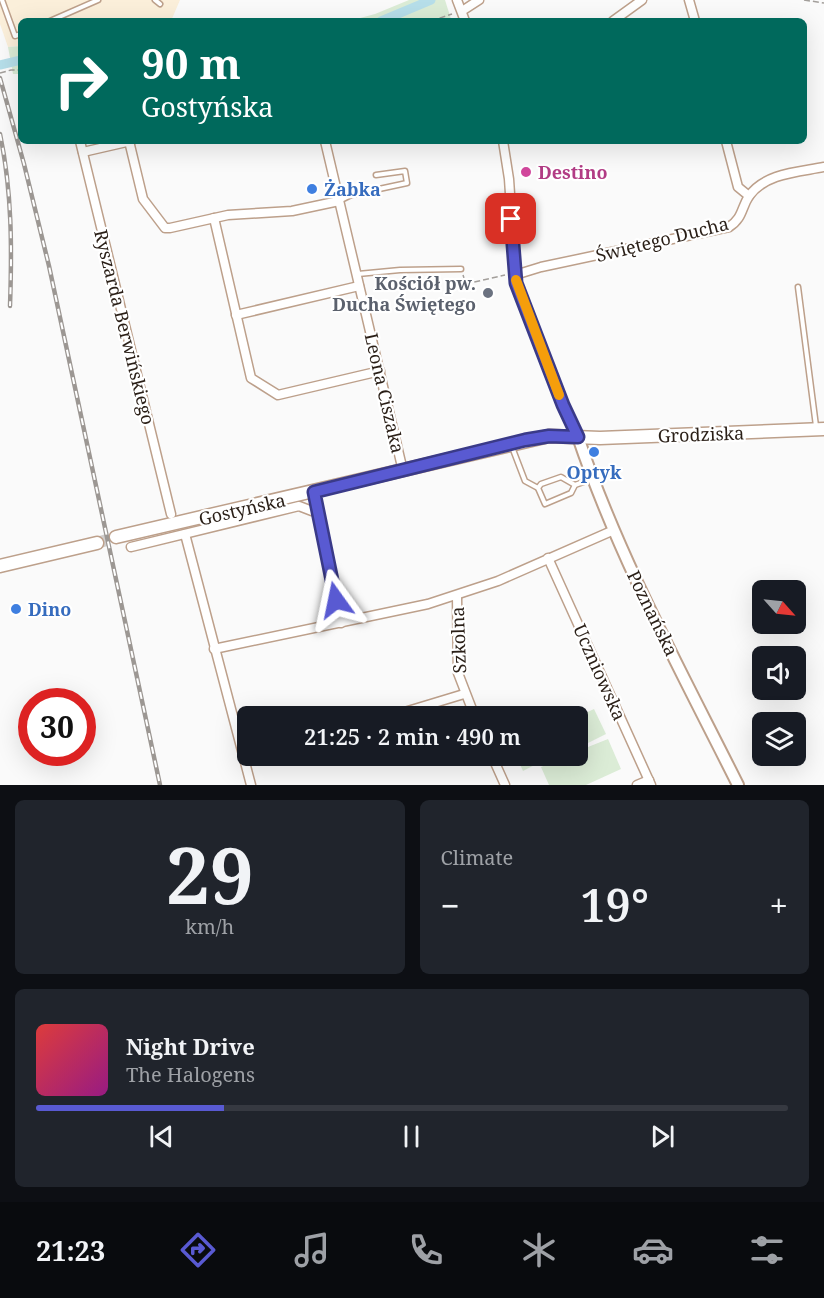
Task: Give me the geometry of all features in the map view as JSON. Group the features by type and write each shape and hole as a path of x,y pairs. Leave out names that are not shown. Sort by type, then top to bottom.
{"main road":[{"name":"Grodziska","path":"578,437 820,430"},
{"name":"Gostyńska","path":"116,537 485,452 510,444 549,436 578,437"},
{"path":"0,566 97,543"}],"street":[{"path":"459,5 479,0"},
{"path":"617,18 642,0"},
{"path":"689,0 693,18"},
{"name":"Ryszarda Berwińskiego","path":"81,144 171,514"},
{"path":"82,152 117,144"},
{"path":"131,144 143,199 165,228 214,218 292,211 339,201"},
{"name":"Leona Ciszaka","path":"326,144 403,471"},
{"path":"503,144 509,179 510,275 560,399 578,437"},
{"path":"727,144 738,187 749,196"},
{"name":"Świętego Ducha","path":"510,275 729,227 739,218 749,196 766,182 778,175 824,167"},
{"path":"214,218 251,378 278,395 380,371"},
{"path":"236,315 360,286"},
{"name":"Poznańska","path":"578,437 633,575 738,785"},
{"path":"314,492 341,623"},
{"path":"131,547 299,506 312,511 318,510"},
{"path":"214,649 457,596 498,581 614,530"},
{"path":"185,534 237,734"},
{"name":"Uczniowska","path":"548,558 650,782"},
{"name":"Szkolna","path":"457,596 457,667 470,706"},
{"path":"424,706 464,694"},
{"path":"246,766 251,785"},
{"path":"496,766 505,785"},
{"path":"637,785 650,782"}],"lane":[{"path":"2,0 15,36 18,35"},
{"path":"57,18 98,0"},
{"path":"155,0 160,4"},
{"path":"339,201 351,195 407,183 405,171 376,175"},
{"path":"357,274 461,268"},
{"path":"798,287 820,430"},
{"path":"510,444 525,481 538,488 545,504 571,493 574,485 593,478"},
{"path":"538,488 541,484 561,477 574,485"}],"path":[{"path":"804,0 824,3"},
{"path":"436,18 459,5"},
{"path":"0,73 18,70"},
{"path":"461,268 466,284 510,275"}],"shaded area":[{"path":"0,0 180,0 172,18 18,18 18,46 8,47 0,24"}],"green space":[{"path":"409,0 445,0 451,18 360,18"},
{"path":"18,46 18,74 13,74 8,47"},
{"path":"594,709 606,734 588,743 588,712"},
{"path":"608,739 621,769 586,785 549,785 541,767 588,766 588,747"},
{"path":"521,766 533,766 523,771"}],"waterway":[{"path":"388,18 431,0"},
{"path":"0,65 18,61"}],"tunnel":[{"path":"97,543 116,537"}],"railway":[{"path":"0,78 18,142"},
{"path":"0,134 7,177 10,220 10,306"},
{"path":"18,144 49,266 160,785"}],"slow traffic":[{"path":"516,280 559,395"}],"place":[{"name":"Destino","path":"526,172"},
{"name":"Żabka","path":"312,189"},
{"name":"Kościół pw. Ducha Świętego","path":"488,293"},
{"name":"Optyk","path":"594,452"},
{"name":"Dino","path":"16,609"}],"route":[{"path":"336,600 314,492 485,452 525,440 549,436 578,437 563,405 516,283 511,219"}]}
